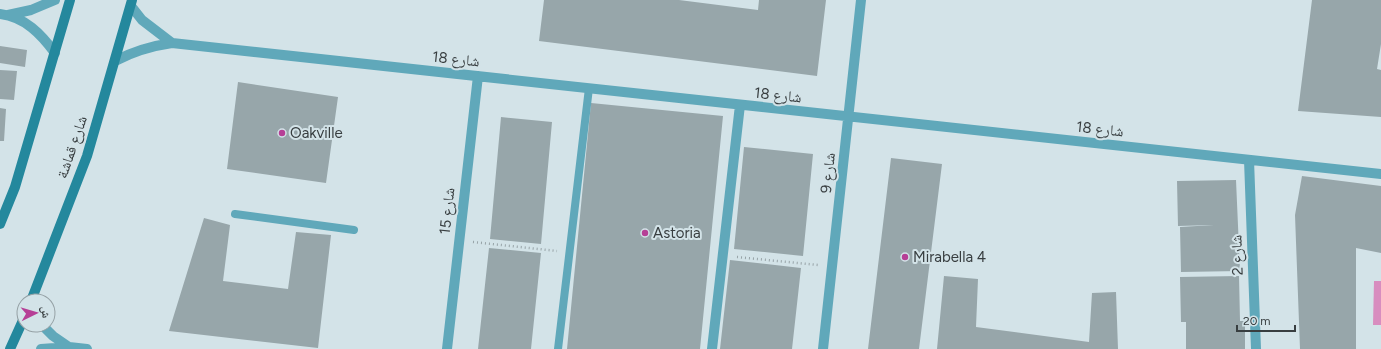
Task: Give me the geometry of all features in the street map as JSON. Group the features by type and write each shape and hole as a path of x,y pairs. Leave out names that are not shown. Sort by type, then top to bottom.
{"street":[{"path":"4,14 31,10 55,0"},
{"path":"0,224 15,187 70,0"},
{"name":"شارع 9","path":"823,349 861,0"},
{"path":"131,3 142,20 172,43"},
{"name":"شارع قماشة","path":"34,293 86,156 131,3"},
{"path":"4,14 27,23 43,36 55,53"},
{"name":"شارع 18","path":"115,61 133,52 152,46 172,43 849,118 1381,174"},
{"name":"شارع 15","path":"447,349 478,76"},
{"path":"712,349 740,105"},
{"name":"شارع 2","path":"1249,160 1256,349"},
{"path":"10,349 17,333"},
{"path":"50,333 69,347"},
{"path":"41,349 69,347 87,349"}],"lane":[{"path":"558,349 589,88"},
{"path":"235,214 354,230"}],"path":[{"path":"459,241 570,252"},
{"path":"723,255 832,266"}],"shaded area":[{"path":"1374,281 1381,281 1381,325 1373,325"}],"building":[{"path":"544,0 679,0 758,10 759,0 826,0 817,76 539,41"},
{"path":"1312,0 1381,0 1381,44 1377,69 1381,70 1381,117 1298,111"},
{"path":"0,46 27,50 25,67 0,63"},
{"path":"0,70 17,71 14,100 0,99"},
{"name":"Oakville","path":"238,82 338,97 326,183 227,169"},
{"name":"Astoria","path":"591,103 723,116 700,349 567,349"},
{"path":"0,108 6,109 4,141 0,141"},
{"path":"501,117 552,122 541,244 490,239"},
{"path":"744,147 813,154 803,256 734,249"},
{"name":"Mirabella 4","path":"891,158 942,164 919,349 868,349"},
{"path":"1302,176 1381,186 1381,253 1356,248 1356,349 1300,349 1295,215"},
{"path":"1236,180 1240,271 1181,272 1180,227 1214,225 1178,226 1177,181"},
{"path":"204,218 230,225 223,281 288,289 296,232 331,235 318,348 169,331"},
{"path":"489,248 541,253 531,349 478,349"},
{"path":"730,260 801,268 792,349 720,349"},
{"path":"944,276 978,279 976,327 1089,342 1092,293 1116,292 1118,349 937,349"},
{"path":"1239,276 1240,321 1245,321 1245,349 1186,349 1186,322 1181,322 1180,277"}],"place":[{"name":"Oakville","path":"282,133"},
{"name":"Astoria","path":"645,233"},
{"name":"Mirabella 4","path":"905,257"}]}
